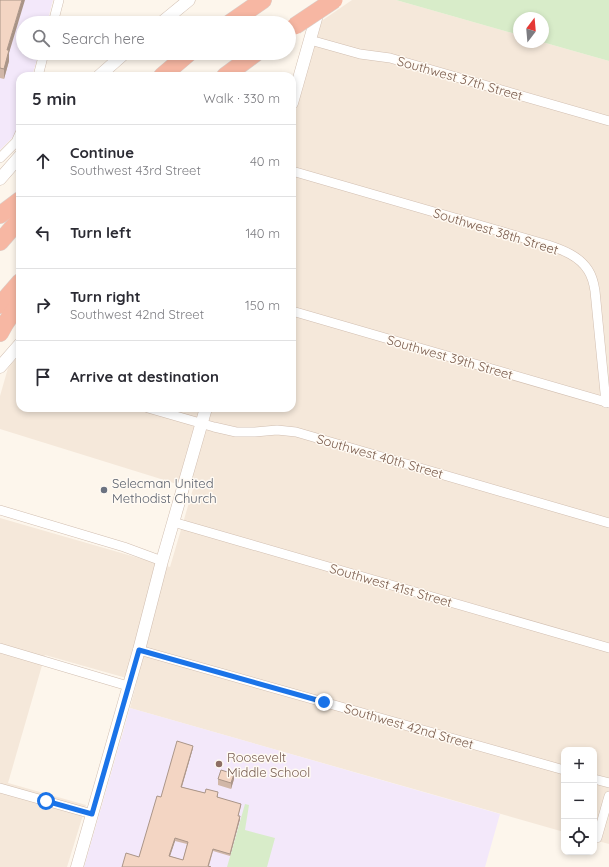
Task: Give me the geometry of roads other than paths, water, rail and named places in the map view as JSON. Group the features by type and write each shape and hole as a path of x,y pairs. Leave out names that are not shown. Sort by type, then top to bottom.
{"highway":[{"path":"240,16 263,0"},
{"path":"296,25 334,0"},
{"path":"167,72 181,60"},
{"path":"230,72 247,60"},
{"path":"0,215 16,203"},
{"path":"0,242 16,224"},
{"path":"0,305 16,287"},
{"path":"0,333 16,308"}],"street":[{"path":"55,16 59,0"},
{"path":"170,16 189,0"},
{"path":"296,89 321,0"},
{"name":"Southwest 37th Street","path":"310,40 360,54 390,58 609,121"},
{"path":"39,72 42,60"},
{"path":"104,72 117,60"},
{"path":"0,158 16,142"},
{"path":"0,179 16,161"},
{"name":"Southwest 38th Street","path":"296,172 548,245 562,250 576,258 584,264 589,271 596,291 607,403"},
{"name":"Southwest 39th Street","path":"296,312 607,403"},
{"path":"0,367 16,349"},
{"name":"Southwest 40th Street","path":"162,412 228,431 241,433 277,430 296,432 609,523"},
{"path":"77,867 205,412"},
{"path":"0,510 124,547 162,561"},
{"name":"Southwest 41st Street","path":"173,522 609,648"},
{"path":"0,648 128,686"},
{"name":"Southwest 42nd Street","path":"139,650 561,769"},
{"path":"597,780 609,783"},
{"path":"0,788 92,814"},
{"path":"597,838 609,796"}],"place":[{"name":"Selecman United Methodist Church","path":"104,490"},
{"name":"Roosevelt Middle School","path":"219,764"}]}
